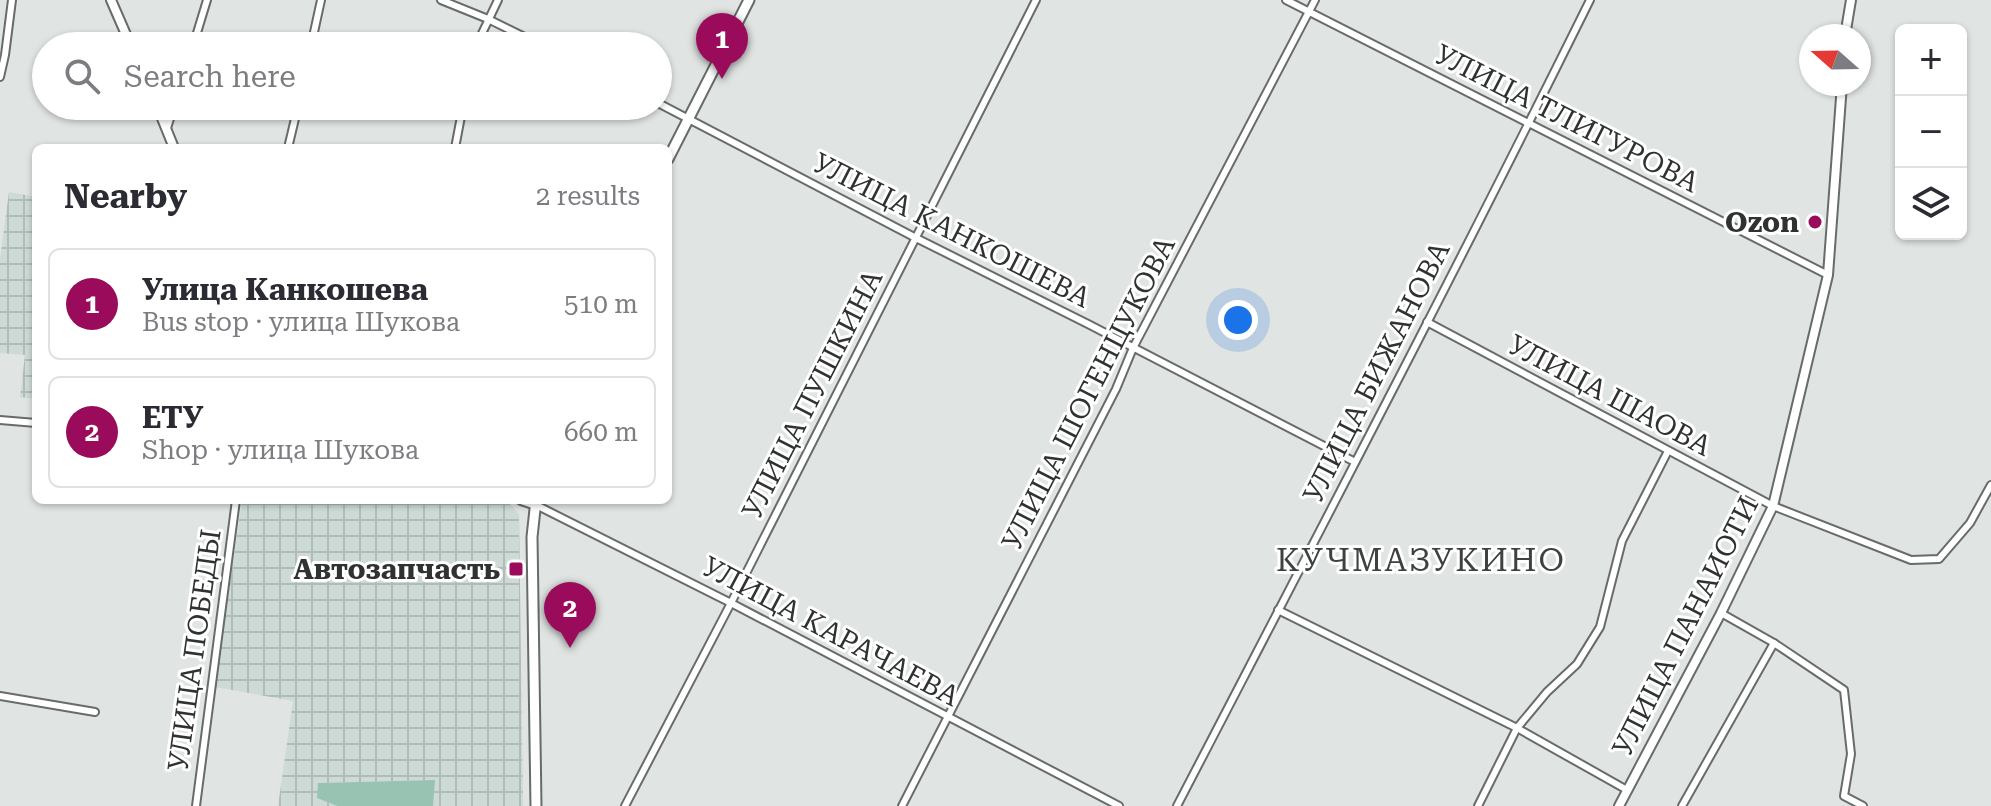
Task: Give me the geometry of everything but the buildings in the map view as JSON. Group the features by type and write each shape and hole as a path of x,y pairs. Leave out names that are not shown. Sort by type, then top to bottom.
{"main road":[{"path":"672,151 749,0"},
{"path":"536,504 532,537 536,806"}],"street":[{"path":"0,77 12,0"},
{"path":"111,0 125,32"},
{"path":"197,32 207,0"},
{"path":"314,32 321,0"},
{"path":"441,0 514,32"},
{"path":"482,32 498,0"},
{"name":"УЛИЦА ПУШКИНА","path":"625,806 1036,0"},
{"name":"УЛИЦА ТЛИГУРОВА","path":"1286,0 1828,275"},
{"name":"УЛИЦА ШОГЕНЦУКОВА","path":"902,806 1116,389 1133,348 1315,0"},
{"name":"УЛИЦА БИЖАНОВА","path":"1177,806 1590,0"},
{"path":"1847,24 1851,0"},
{"name":"УЛИЦА ПАНАИОТИ","path":"1619,806 1721,613 1773,506 1828,275 1841,96"},
{"name":"УЛИЦА КАНКОШЕВА","path":"672,110 1355,462"},
{"path":"163,120 173,144"},
{"path":"167,128 170,120"},
{"path":"289,144 295,120"},
{"path":"456,144 460,120"},
{"name":"УЛИЦА ШАОВА","path":"1427,322 1773,506 1911,560 1939,559 1970,523 1991,485"},
{"path":"0,420 32,423"},
{"path":"1478,806 1517,728 1547,692 1577,664 1600,627 1622,541 1668,451"},
{"name":"УЛИЦА ПОБЕДЫ","path":"196,806 235,504"},
{"name":"УЛИЦА КАРАЧАЕВА","path":"540,504 1119,806"},
{"path":"1278,610 1517,728 1627,790"},
{"path":"1721,613 1774,643 1844,690 1851,754 1844,796 1863,806"},
{"path":"1682,806 1774,643"},
{"path":"0,696 95,712"}],"shaded area":[{"path":"9,192 32,196 32,398 20,397 25,355 0,353 0,259"},
{"name":"Автозапчасть","path":"241,504 510,504 519,514 523,806 433,806 434,780 319,783 317,798 337,806 278,806 293,701 215,687"}],"green space":[{"path":"435,780 433,806 337,806 317,798 318,783"}],"place":[{"name":"Улица Канкошева","path":"722,79"},
{"name":"Ozon","path":"1815,222"},
{"name":"Автозапчасть","path":"516,569"},
{"name":"ЕТУ","path":"570,648"}],"district":[{"name":"КУЧМАЗУКИНО","path":"1421,560"}]}
